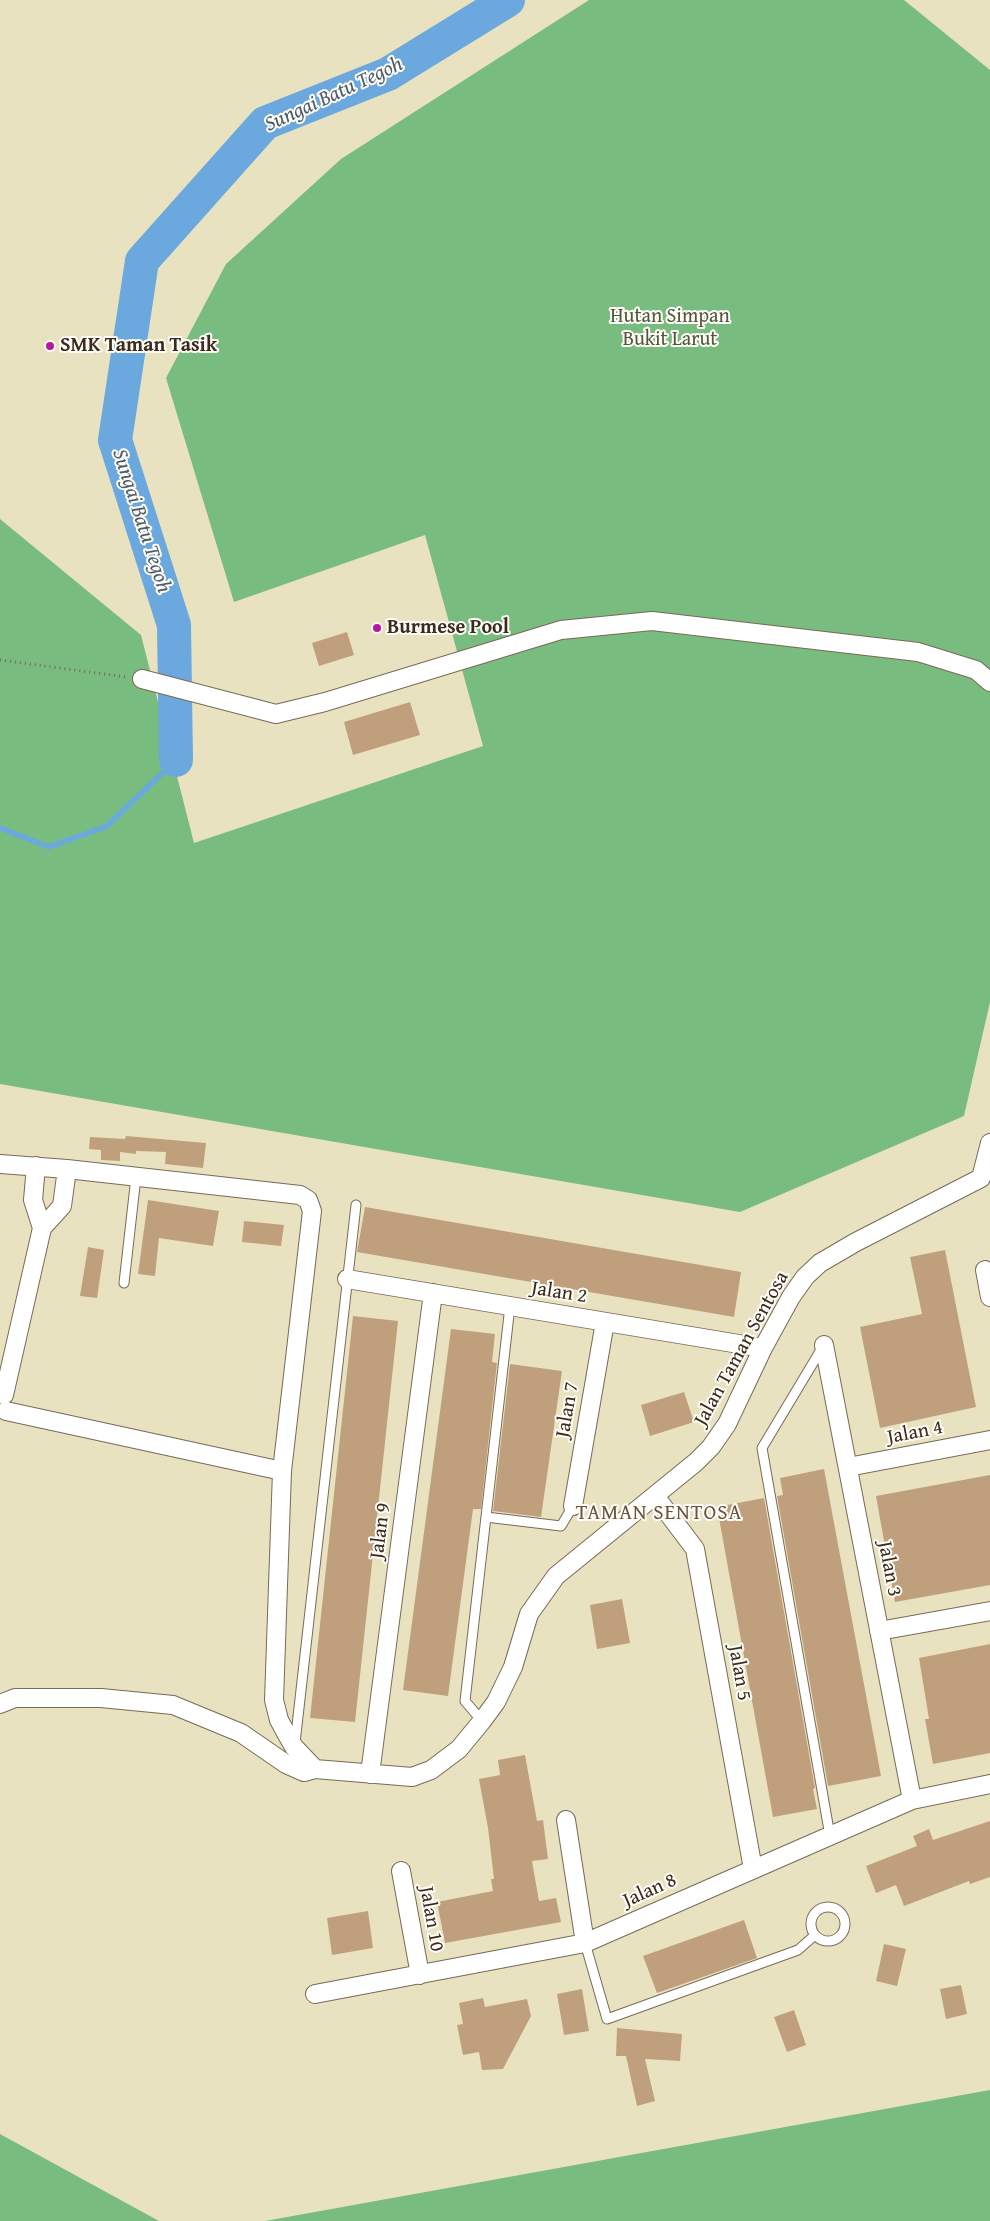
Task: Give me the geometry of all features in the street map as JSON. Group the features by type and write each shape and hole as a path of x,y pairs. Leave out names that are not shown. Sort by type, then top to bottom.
{"street":[{"path":"142,679 276,714 325,702 561,630 652,621 918,652 976,670 990,682"},
{"name":"Jalan Taman Sentosa","path":"0,1704 15,1698 101,1698 172,1705 241,1733 286,1764 304,1772 315,1769 412,1777 431,1770 458,1749 496,1702 513,1668 529,1614 556,1576 696,1462 711,1447 727,1424 763,1348 791,1297 805,1277 820,1264 856,1242 985,1180 990,1143"},
{"path":"0,1164 67,1169 300,1195 308,1200 312,1211 282,1471 274,1700 279,1720 294,1747 315,1769"},
{"path":"36,1166 33,1200 42,1228"},
{"path":"67,1169 62,1206 42,1228 2,1404 282,1471"},
{"path":"985,1270 990,1297"},
{"name":"Jalan 2","path":"347,1279 763,1348"},
{"name":"Jalan 9","path":"370,1774 433,1293"},
{"name":"Jalan 7","path":"574,1506 604,1322"},
{"name":"Jalan 3","path":"824,1346 912,1800"},
{"name":"Jalan 4","path":"848,1467 990,1440"},
{"name":"Jalan 5","path":"655,1496 695,1549 753,1869"},
{"path":"879,1631 990,1611"},
{"name":"Jalan 8","path":"315,1994 585,1943 912,1800 990,1784"},
{"path":"566,1820 585,1943"},
{"name":"Jalan 10","path":"401,1871 420,1974"}],"lane":[{"path":"124,1283 136,1177"},
{"path":"294,1747 356,1205"},
{"path":"482,1721 465,1701 510,1306"},
{"path":"824,1346 762,1448 830,1836"},
{"path":"486,1517 561,1526 574,1506"},
{"path":"585,1943 607,2019 798,1950 815,1935"}],"path":[{"path":"0,660 142,679"}],"green space":[{"name":"Hutan Simpan Bukit Larut","path":"589,0 904,0 990,70 990,1002 964,1116 740,1212 0,1084 0,519 141,635 194,843 483,746 425,535 234,602 166,378 226,264 341,159"},
{"path":"990,2090 990,2221 265,2221"},
{"path":"0,2134 159,2221 0,2221"}],"building":[{"path":"347,632 354,655 319,666 312,643"},
{"path":"410,702 420,735 353,755 344,722"},
{"path":"126,1136 206,1143 203,1168 165,1164 166,1152 136,1151 136,1154 120,1152 120,1161 101,1160 101,1150 89,1149 90,1137 125,1139"},
{"path":"148,1200 219,1211 213,1246 159,1238 155,1276 138,1274"},
{"path":"365,1207 741,1272 734,1317 357,1252"},
{"path":"244,1221 284,1225 281,1246 242,1242"},
{"path":"88,1247 104,1250 97,1298 80,1296"},
{"path":"945,1250 976,1407 880,1428 860,1327 922,1314 910,1257"},
{"path":"353,1316 398,1321 355,1722 310,1718"},
{"path":"451,1329 495,1334 492,1362 497,1363 481,1509 473,1509 448,1696 403,1690"},
{"path":"510,1364 562,1371 541,1517 493,1511"},
{"path":"684,1392 694,1422 650,1436 641,1405"},
{"path":"824,1469 881,1776 828,1786 777,1496 783,1495 780,1478"},
{"path":"990,1475 990,1585 895,1602 876,1496"},
{"path":"764,1498 815,1788 813,1789 817,1809 773,1817 717,1507"},
{"path":"622,1599 630,1643 597,1649 590,1605"},
{"path":"990,1644 990,1753 933,1764 925,1719 929,1719 919,1658"},
{"path":"525,1755 537,1821 543,1820 548,1859 532,1861 539,1901 556,1898 561,1922 445,1943 437,1902 493,1891 491,1879 494,1879 488,1828 479,1779 500,1775 498,1760"},
{"path":"990,1821 990,1877 970,1884 969,1881 904,1906 896,1885 876,1893 866,1866 917,1846 913,1836 929,1829 933,1840"},
{"path":"368,1911 373,1948 332,1955 327,1918"},
{"path":"744,1920 757,1958 657,1993 643,1956"},
{"path":"884,1944 906,1949 897,1986 876,1981"},
{"path":"961,1985 967,2014 946,2019 940,1989"},
{"path":"582,1989 589,2031 564,2035 557,1994"},
{"path":"483,1998 485,2007 527,1999 531,2016 503,2069 482,2070 479,2052 463,2055 457,2025 463,2024 459,2003"},
{"path":"794,2010 806,2045 787,2052 774,2017"},
{"path":"617,2028 682,2034 680,2061 645,2059 655,2101 637,2106 626,2056 616,2056"}],"waterway":[{"name":"Sungai Batu Tegoh","path":"176,760 174,625 115,440 142,261 265,123 388,74 508,0"},
{"name":"Sungai Batu Tegoh","path":"0,828 49,847 107,826 176,760"}],"place":[{"name":"SMK Taman Tasik","path":"50,346"},
{"name":"Burmese Pool","path":"377,628"}],"district":[{"name":"TAMAN SENTOSA","path":"659,1514"}]}
